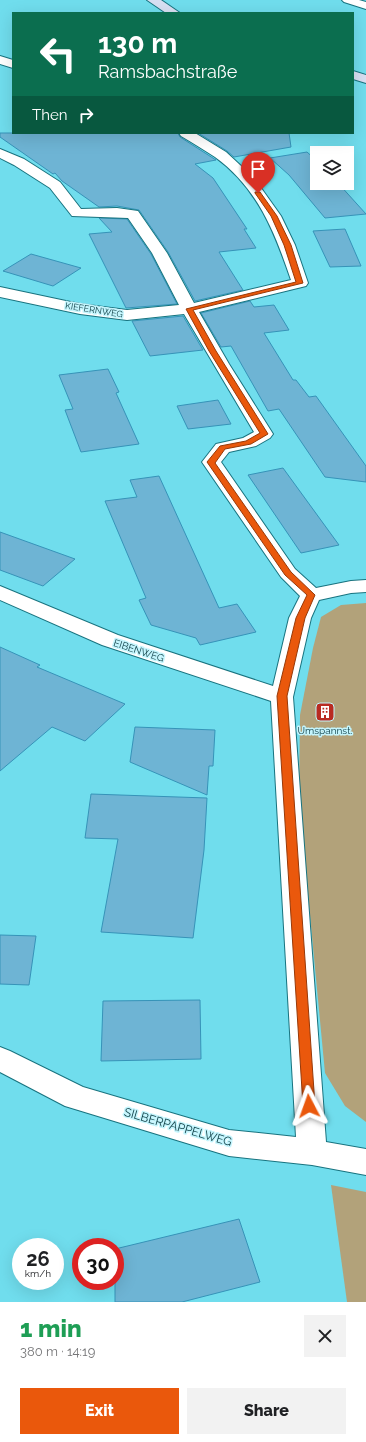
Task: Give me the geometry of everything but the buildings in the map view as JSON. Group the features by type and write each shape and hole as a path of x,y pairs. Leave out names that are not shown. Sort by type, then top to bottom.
{"street":[{"path":"153,0 172,12"},
{"path":"348,0 366,6"},
{"path":"0,60 12,64"},
{"path":"354,75 366,79"},
{"name":"KIEFERNWEG","path":"0,292 80,309 127,315 189,309 300,283 287,245 274,216 249,181 221,155 188,134"},
{"path":"0,153 19,162 55,185 77,213 117,212 133,214 143,226 162,256 212,351 264,434 249,442 223,448 211,462 288,574 311,595"},
{"path":"311,595 351,587 366,586"},
{"name":"EIBENWEG","path":"0,592 110,640 282,696"},
{"path":"311,595 300,618 282,696 312,1152"},
{"name":"SILBERPAPPELWEG","path":"0,1059 76,1097 229,1143 312,1152 366,1162"}],"shaded area":[{"path":"366,603 366,1122 345,1106 325,1073 299,800 300,715 313,648 321,617 341,605"},
{"path":"331,1185 366,1192 366,1302 347,1302"}],"place":[{"name":"Umspannst.","path":"325,712"}],"route":[{"path":"258,193 274,216 287,245 300,283 189,309 212,351 264,434 249,442 223,448 211,462 288,574 311,595 300,618 282,696 309,1106"}]}
